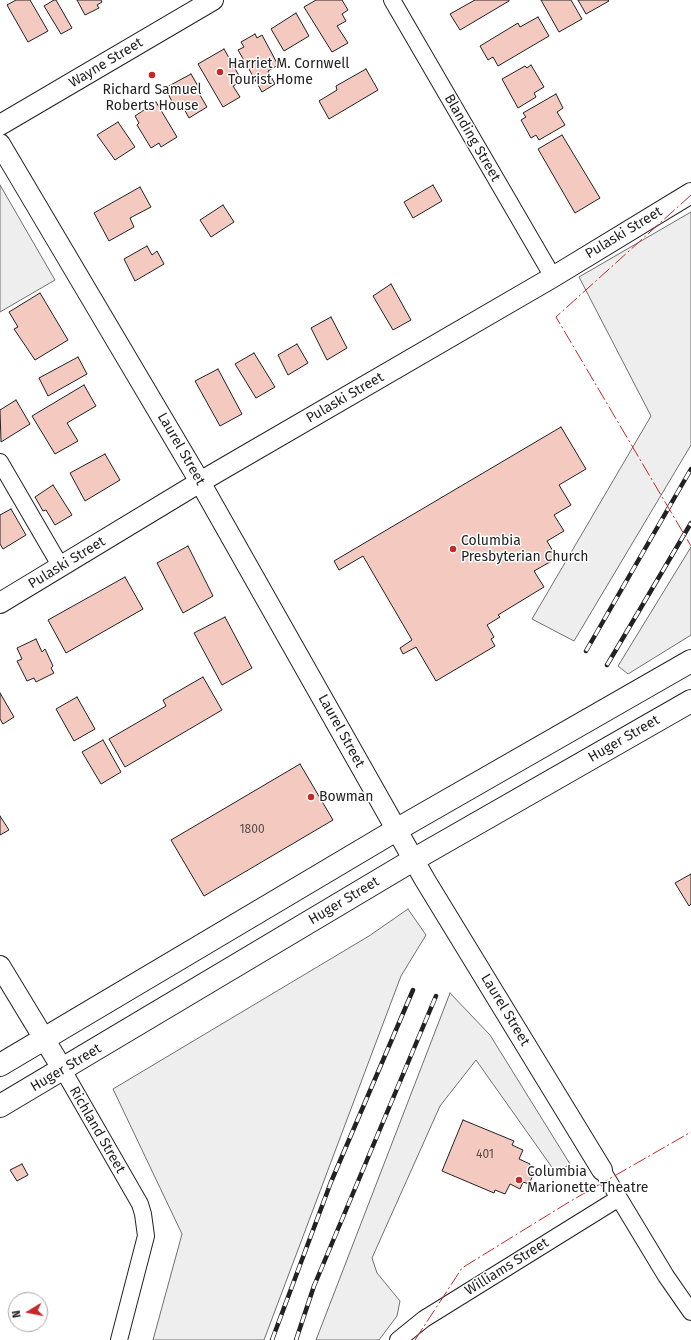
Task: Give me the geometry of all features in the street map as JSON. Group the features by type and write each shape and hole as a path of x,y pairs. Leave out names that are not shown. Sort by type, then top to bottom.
{"highway":[{"path":"0,1065 396,830 691,661"},
{"name":"Huger Street","path":"0,1106 414,860 691,700"}],"street":[{"name":"Wayne Street","path":"0,125 213,0"},
{"name":"Blanding Street","path":"392,0 553,277"},
{"name":"Laurel Street","path":"0,144 200,482 396,830 618,1198 666,1276 691,1312"},
{"name":"Pulaski Street","path":"0,603 200,482 553,277 691,193"},
{"path":"0,462 61,567"},
{"name":"Richland Street","path":"0,966 140,1204 144,1214 146,1236 119,1340"},
{"name":"Williams Street","path":"398,1340 424,1319 618,1198"}],"shaded area":[{"path":"0,185 55,280 0,312"},
{"path":"691,212 691,445 574,641 532,619 651,416 579,277"},
{"path":"691,547 691,635 628,674 618,666"},
{"path":"408,909 426,935 401,976 264,1340 153,1340 182,1234 113,1089 369,936"},
{"path":"450,993 490,1035 570,1164 556,1173 476,1060 440,1106 372,1258 377,1273 400,1301 397,1316 379,1340 316,1340"}],"building":[{"path":"16,0 30,0 48,31 28,42 7,5"},
{"path":"56,0 72,28 61,34 44,6"},
{"path":"77,0 101,0 102,2 97,5 99,8 85,15"},
{"path":"316,0 342,0 348,10 342,14 346,21 337,26 348,43 332,52 304,7"},
{"path":"475,0 509,1 460,30 450,14"},
{"path":"541,0 571,0 582,19 559,32"},
{"path":"578,0 608,0 609,1 586,14"},
{"path":"296,13 309,36 284,51 271,29"},
{"path":"538,17 549,36 498,66 493,57 488,60 480,46 518,23 520,27"},
{"path":"255,34 257,38 262,35 278,65 268,71 275,84 262,92 238,50 244,47 241,42"},
{"name":"Harriet M. Cornwell Tourist Home","path":"224,49 242,81 233,86 240,97 223,107 198,64"},
{"path":"531,65 544,87 534,93 536,97 518,108 502,79 525,66 527,68"},
{"path":"366,69 378,90 329,119 319,101 337,90 336,86"},
{"path":"191,74 202,93 200,95 207,107 189,118 182,105 176,109 165,88"},
{"path":"556,94 563,108 557,112 565,125 539,140 536,135 531,138 521,120 526,117 523,113"},
{"path":"156,102 177,137 161,147 159,143 151,148 137,125 139,123 135,116"},
{"path":"118,122 135,147 115,160 97,135"},
{"path":"562,135 600,198 575,213 538,149"},
{"path":"433,185 442,201 413,218 404,202"},
{"path":"140,187 151,207 130,218 134,227 109,241 94,213"},
{"path":"223,205 234,222 211,237 200,220"},
{"path":"147,246 152,255 157,251 164,264 135,281 124,259"},
{"path":"391,284 411,320 393,330 373,296"},
{"path":"40,293 68,340 35,360 14,329 18,327 9,312"},
{"path":"331,317 347,348 327,360 311,328"},
{"path":"297,344 308,363 288,375 278,355"},
{"path":"254,353 275,387 256,398 235,364"},
{"path":"78,357 87,374 48,396 39,378"},
{"path":"218,369 242,414 220,426 195,381"},
{"path":"84,385 96,406 67,423 78,441 55,454 32,416"},
{"path":"16,400 30,424 1,442 0,410"},
{"name":"Columbia Presbyterian Church","path":"561,427 586,469 559,485 571,505 554,515 564,531 547,541 557,558 534,571 544,587 498,615 500,617 487,625 494,637 491,639 495,646 436,681 416,647 403,654 400,648 412,640 363,556 339,570 334,561"},
{"path":"105,454 120,480 85,501 70,473"},
{"path":"53,485 72,515 55,525 46,510 43,511 35,497"},
{"path":"11,509 26,535 3,549 0,544 0,515"},
{"path":"188,546 213,596 183,613 157,563"},
{"path":"125,577 143,609 66,653 48,620"},
{"path":"225,617 252,668 222,685 194,633"},
{"path":"36,639 42,652 45,649 53,666 51,668 54,673 36,682 34,678 27,681 17,661 22,659 17,648"},
{"path":"203,677 222,710 125,767 109,739 166,706 163,700"},
{"path":"0,693 14,717 3,724 0,719"},
{"path":"77,697 95,729 74,741 56,709"},
{"path":"103,740 121,772 101,784 82,752"},
{"path":"300,764 333,820 204,896 171,840"},
{"path":"0,816 9,830 0,835"},
{"path":"691,874 691,904 689,906 675,883"},
{"path":"463,1120 514,1141 512,1145 523,1150 519,1159 530,1164 527,1171 534,1173 529,1184 523,1182 520,1189 510,1184 505,1194 495,1190 494,1193 442,1171"},
{"path":"22,1164 28,1175 17,1181 10,1170"}],"railway":[{"path":"586,651 691,469"},
{"path":"607,665 691,523"},
{"path":"272,1340 331,1182 413,990"},
{"path":"296,1340 314,1286 436,996"}],"power":[{"path":"691,195 556,317 691,546"},
{"path":"415,1340 462,1268 569,1202 691,1132"}],"place":[{"name":"Harriet M. Cornwell Tourist Home","path":"220,72"},
{"name":"Richard Samuel Roberts House","path":"152,75"},
{"name":"Columbia Presbyterian Church","path":"453,549"},
{"name":"Bowman","path":"311,797"},
{"name":"Columbia Marionette Theatre","path":"519,1180"}]}
